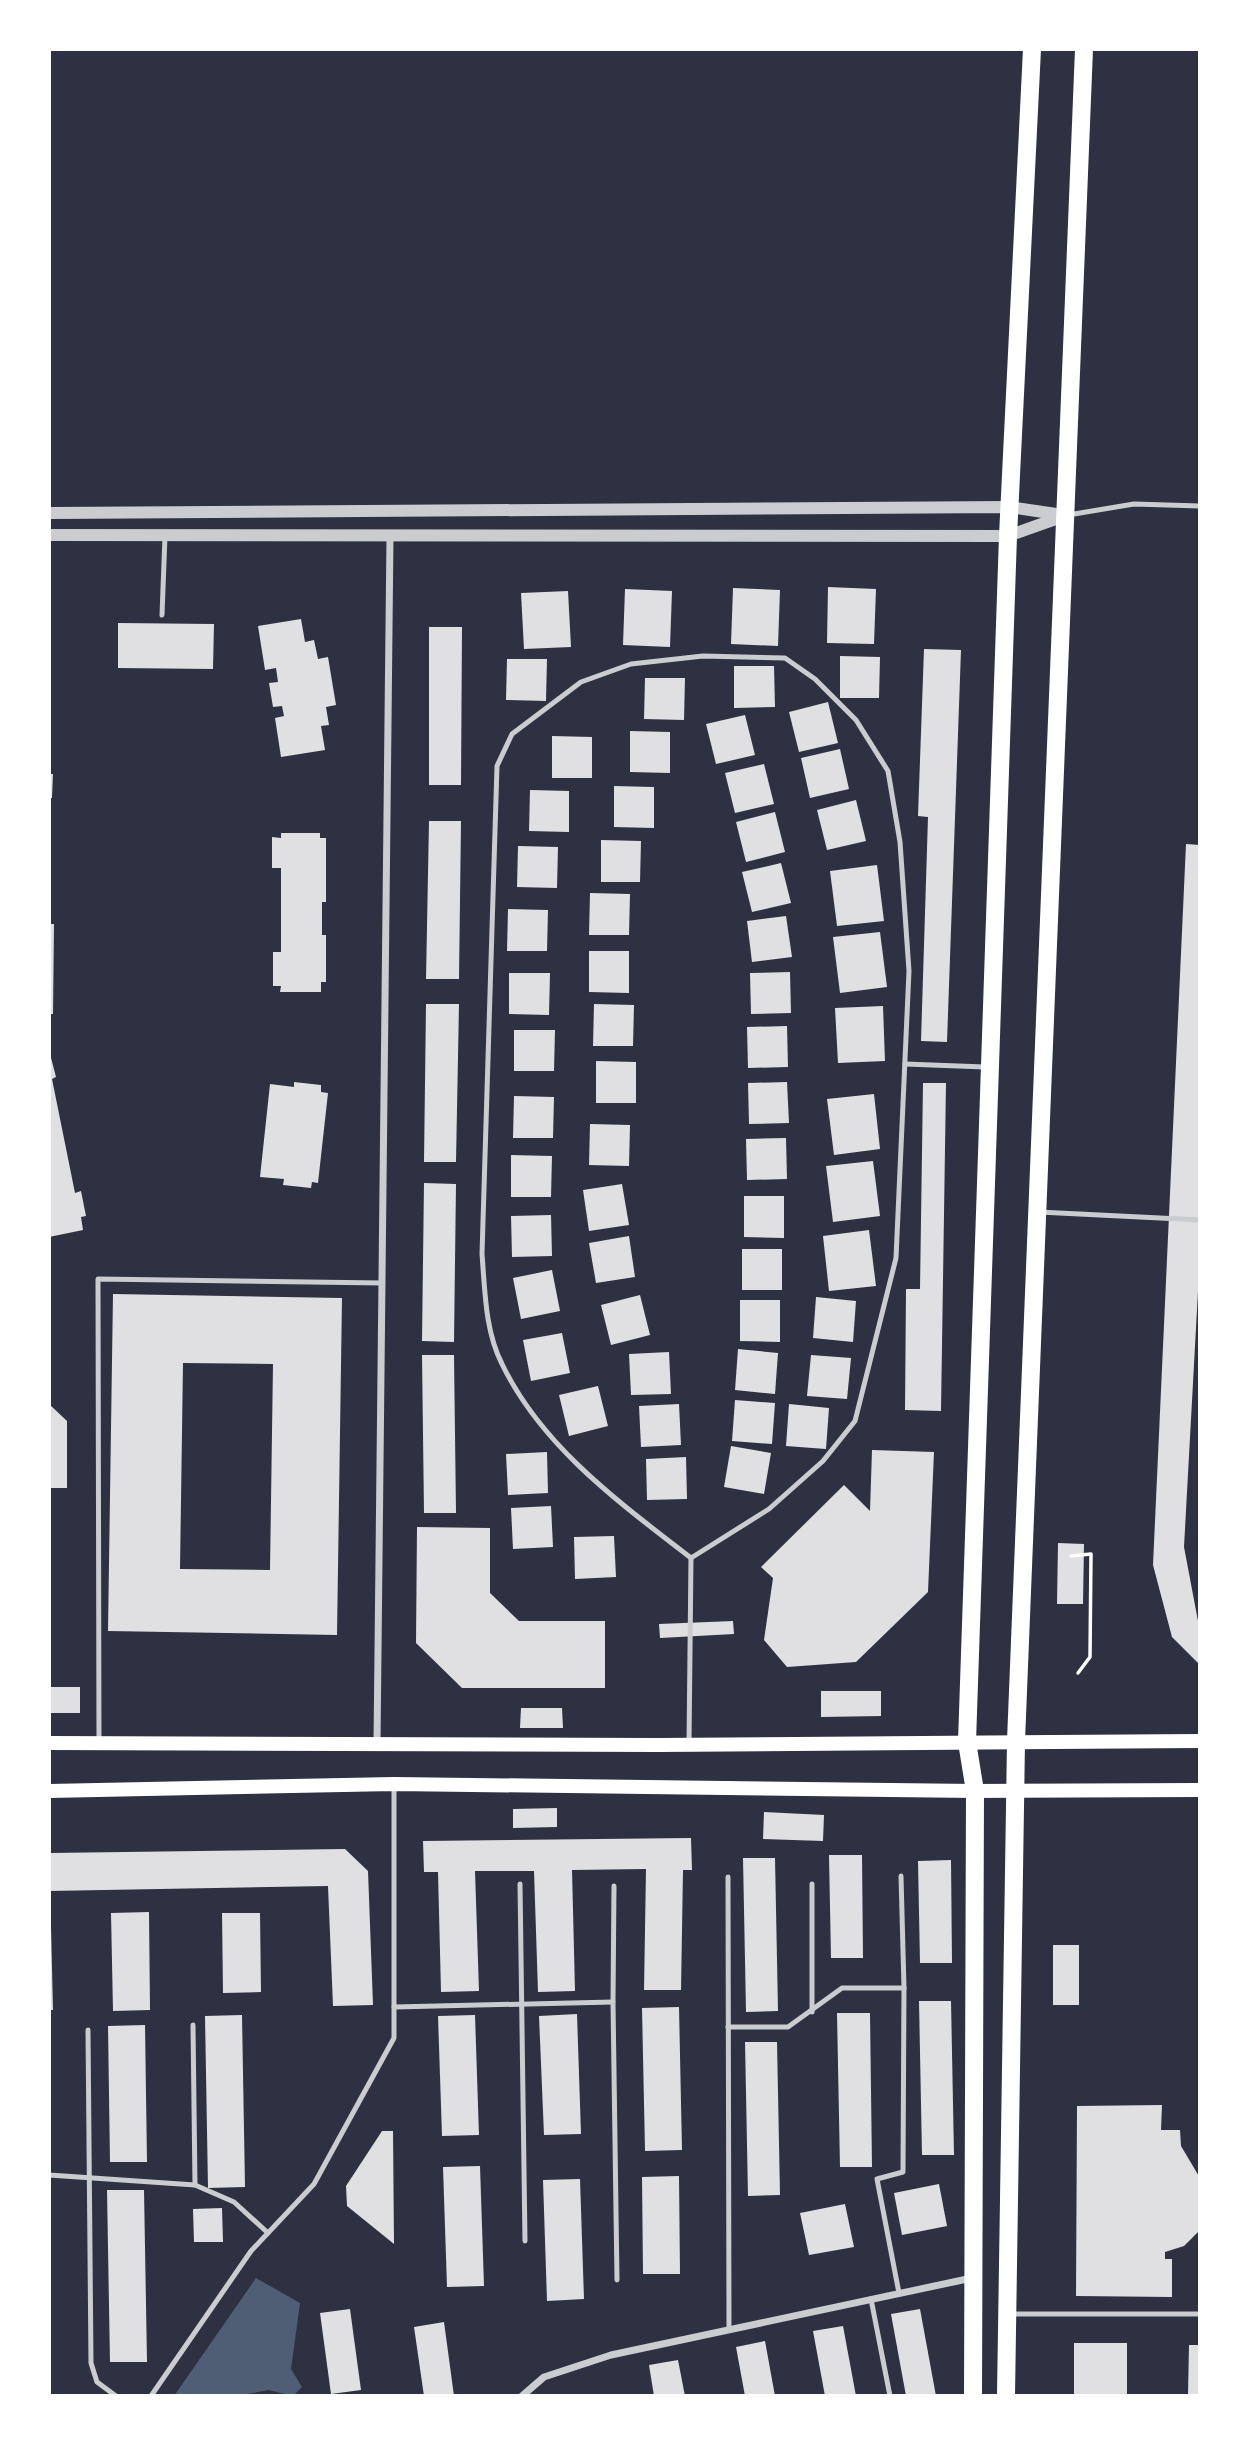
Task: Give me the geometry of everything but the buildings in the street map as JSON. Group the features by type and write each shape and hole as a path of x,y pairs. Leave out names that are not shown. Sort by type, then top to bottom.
{"main road":[{"path":"973,2396 975,1791 967,1742 1009,507 1032,49"},
{"path":"1006,2396 1016,1741 1084,49"},
{"path":"49,1743 689,1745 1200,1741"},
{"path":"49,1791 394,1784 917,1788 975,1791 1200,1790"}],"street":[{"path":"49,513 1009,507 1064,516"},
{"path":"49,536 1008,536 1064,516"},
{"path":"377,1744 390,536"},
{"path":"522,2396 544,2376 611,2355 972,2277"}],"lane":[{"path":"1064,516 1134,504 1200,506"},
{"path":"162,615 165,536"},
{"path":"703,656 785,659 815,679 856,720 888,771 900,842 909,971 896,1258 855,1422 823,1461 769,1509 691,1558 611,1496 539,1423 501,1363 486,1312 482,1254 497,766 512,734 581,682 631,664 703,656"},
{"path":"905,1064 990,1067"},
{"path":"1036,1212 1200,1220"},
{"path":"99,1744 98,1279 382,1283"},
{"path":"689,1745 691,1558"},
{"path":"151,2396 251,2251 314,2184 394,2038 394,1784"},
{"path":"900,2293 877,2179 904,2172 901,1876"},
{"path":"728,1877 729,2330"},
{"path":"520,1884 525,2241"},
{"path":"812,1884 812,2012"},
{"path":"614,1886 617,2280"},
{"path":"728,2027 788,2027 842,1988 904,1988"},
{"path":"394,2007 613,2002"},
{"path":"193,2025 195,2185"},
{"path":"88,2030 91,2363 97,2382 116,2396"},
{"path":"49,2175 195,2185 234,2202 268,2233"},
{"path":"871,2299 890,2396"},
{"path":"1006,2314 1200,2314"}],"path":[{"path":"1071,1556 1091,1555 1090,1657 1077,1673"}],"water":[{"path":"256,2278 300,2303 291,2369 302,2387 293,2396 269,2390 237,2396 174,2396"}]}
